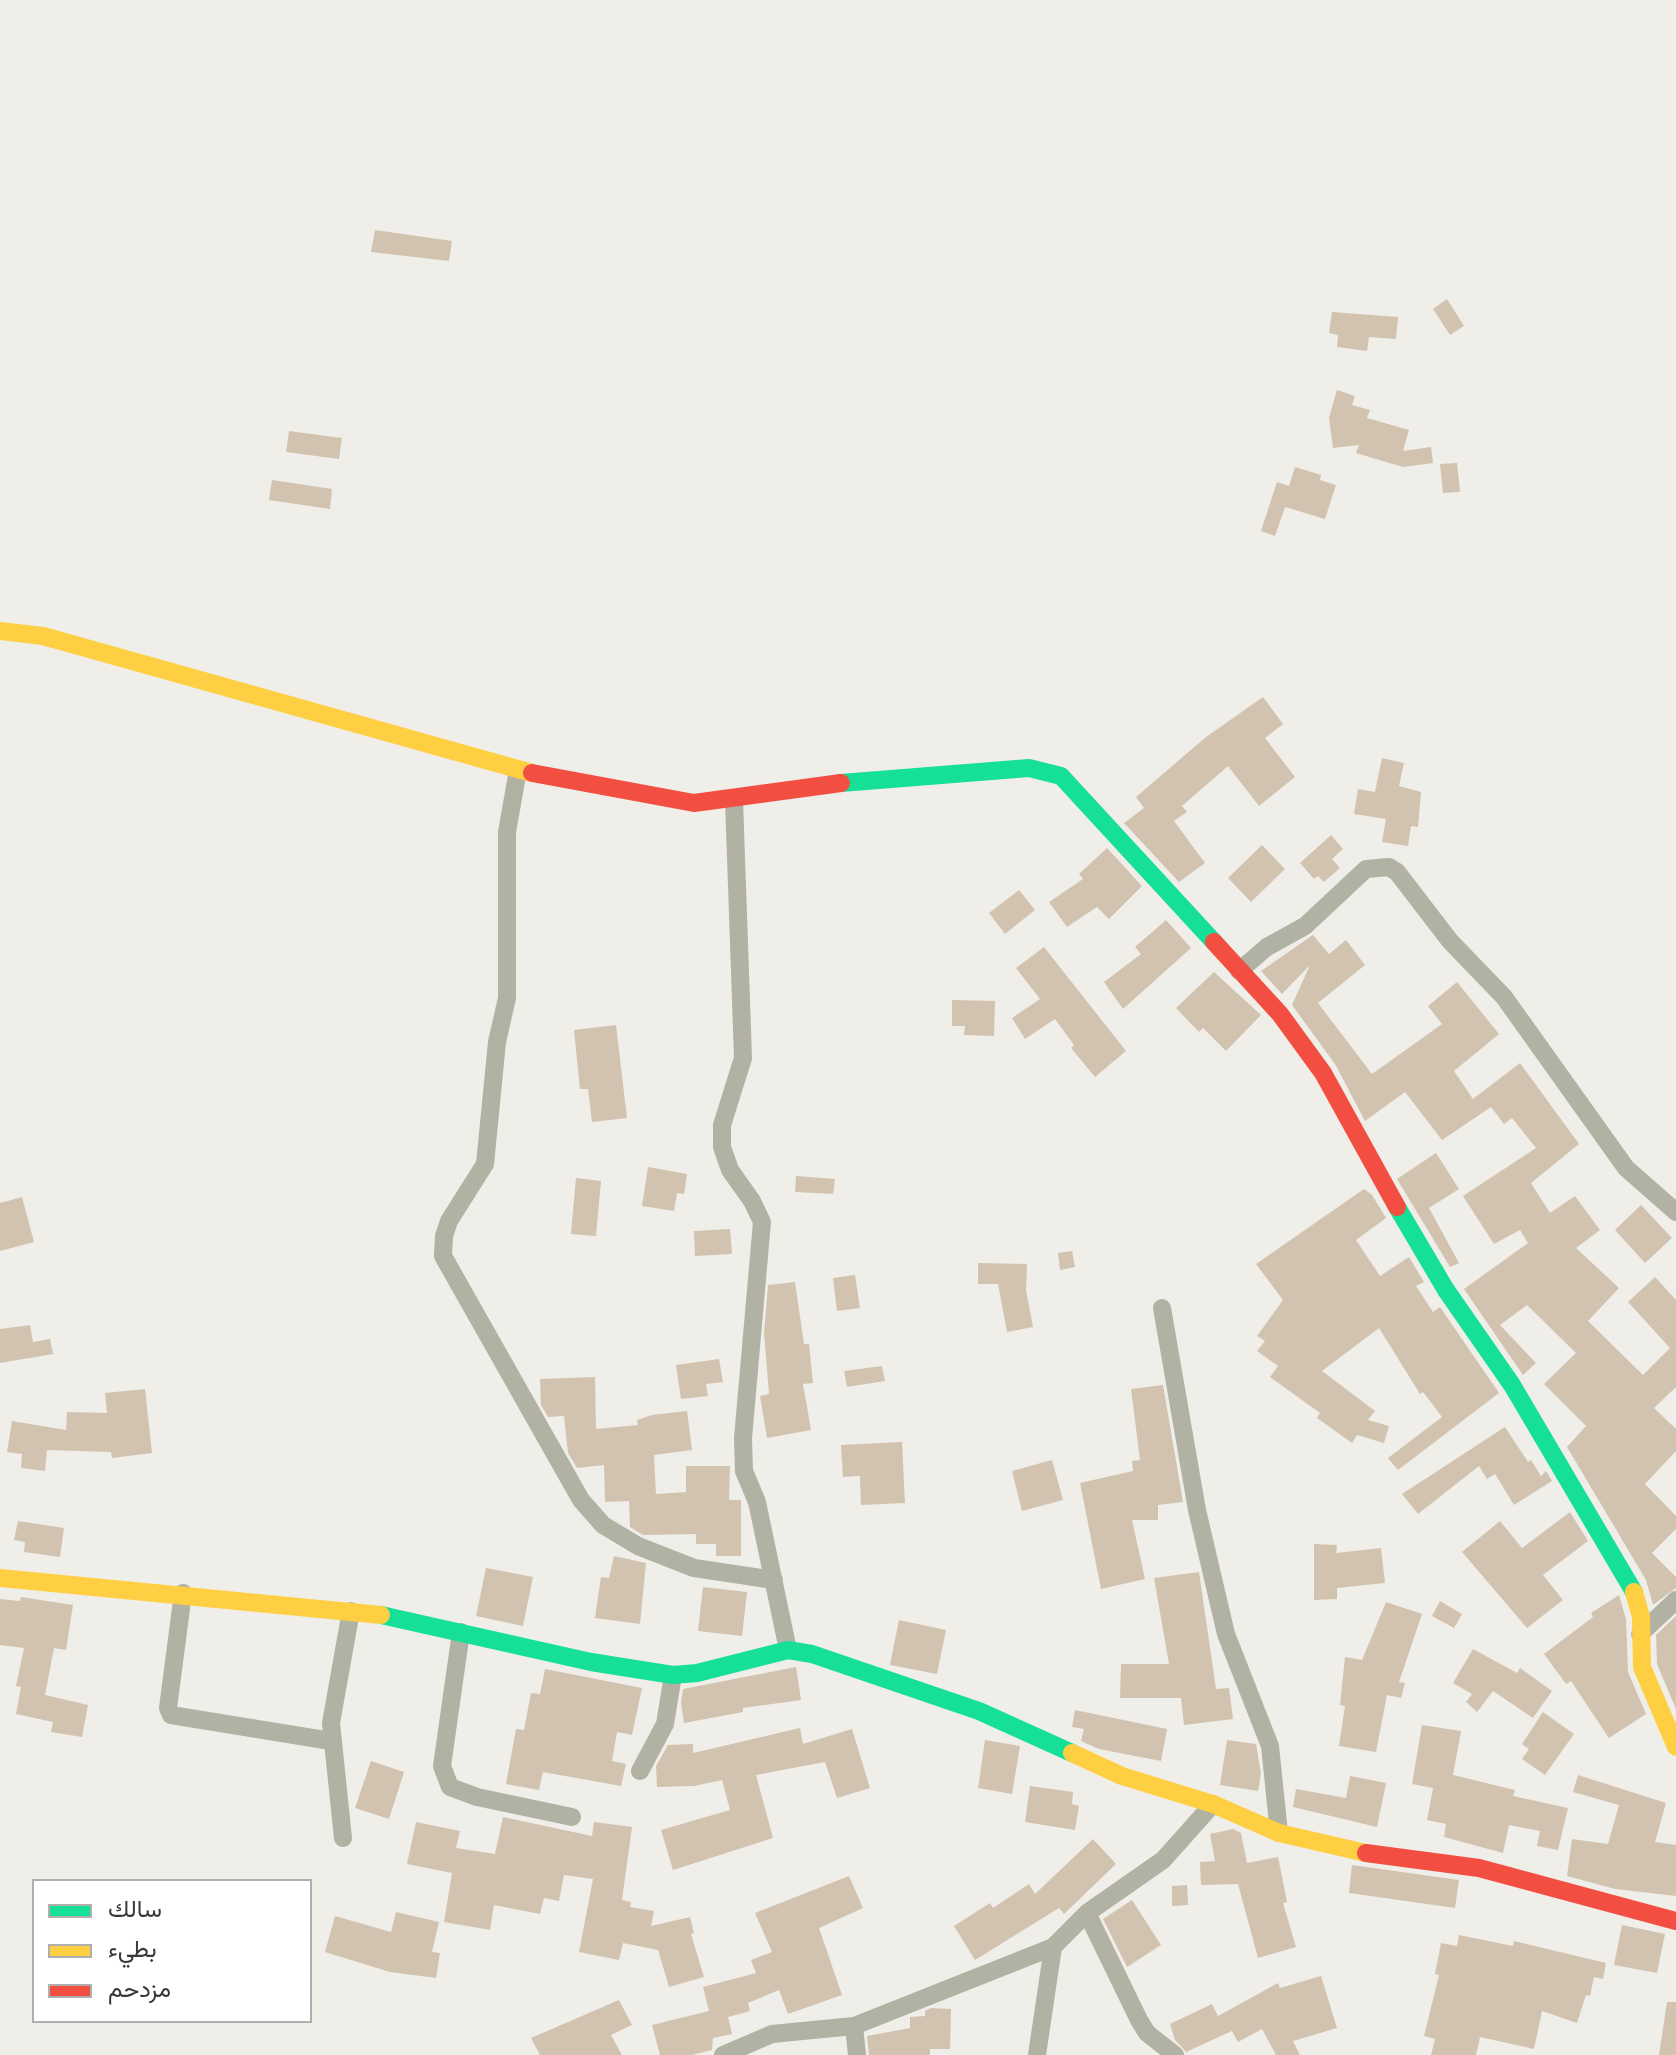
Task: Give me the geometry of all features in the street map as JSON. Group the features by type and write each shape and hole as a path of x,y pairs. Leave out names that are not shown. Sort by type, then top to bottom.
{"street":[{"path":"0,631 43,636 518,770 694,803 734,800 839,783 1045,770 1074,786 1100,819 1306,1046 1446,1290 1544,1437 1633,1588 1641,1617 1642,1667 1676,1747"},
{"path":"518,770 507,832 507,998 497,1042 485,1164 449,1221 443,1256 581,1500 603,1525 638,1546 694,1568 774,1580"},
{"path":"734,800 743,1058 722,1125 722,1147 730,1170 752,1201 762,1222 743,1438 744,1471 757,1502 788,1650"},
{"path":"1239,971 1267,947 1305,926 1366,869 1389,867 1397,872 1450,941 1504,997 1626,1168 1676,1212"},
{"path":"1162,1308 1197,1510 1226,1634 1270,1746 1279,1833"},
{"path":"0,1578 351,1611 591,1662 673,1675 697,1673 788,1650 929,1692 1122,1776 1213,1804 1279,1833 1362,1852 1479,1868 1676,1921"},
{"path":"183,1593 168,1708 171,1715 331,1741"},
{"path":"1640,1634 1676,1600"},
{"path":"343,1838 339,1781 331,1741 351,1611"},
{"path":"461,1632 442,1766 450,1787 477,1797 572,1817"},
{"path":"640,1771 665,1724 673,1675"},
{"path":"723,2055 772,2034 854,2026 1053,1947 1087,1913 1163,1860 1213,1804"},
{"path":"1087,1913 1147,2033 1175,2055"},
{"path":"1037,2055 1053,1947"},
{"path":"854,2026 857,2055"}],"building":[{"path":"375,230 452,241 449,261 371,252"},
{"path":"1447,299 1464,326 1450,335 1433,309"},
{"path":"1332,312 1398,317 1396,339 1369,337 1367,351 1337,347 1338,335 1329,333"},
{"path":"1337,390 1355,396 1352,405 1370,410 1367,418 1409,430 1403,451 1431,447 1433,463 1403,467 1356,453 1359,445 1333,448 1329,418"},
{"path":"289,431 342,438 339,459 286,452"},
{"path":"1457,463 1460,492 1443,493 1440,464"},
{"path":"1295,467 1321,475 1320,480 1336,485 1325,519 1285,507 1275,536 1261,531 1277,482 1289,486"},
{"path":"272,480 332,489 330,509 269,500"},
{"path":"1263,697 1283,724 1265,738 1295,777 1259,806 1228,766 1182,806 1187,812 1174,821 1205,863 1179,882 1124,823 1144,808 1136,797 1206,737"},
{"path":"1382,758 1404,763 1399,786 1421,792 1418,827 1411,826 1408,846 1382,842 1386,819 1354,814 1358,789 1375,792"},
{"path":"1331,835 1343,849 1332,859 1340,868 1324,882 1318,876 1314,879 1300,863"},
{"path":"1262,845 1285,869 1251,902 1228,878"},
{"path":"1107,848 1142,886 1109,919 1097,907 1067,927 1049,902 1083,879 1079,874"},
{"path":"1019,890 1035,910 1005,934 989,913"},
{"path":"1166,920 1191,948 1123,1009 1104,982 1141,954 1135,947"},
{"path":"1313,935 1329,954 1346,940 1365,965 1318,1003 1372,1074 1442,1024 1428,1006 1457,982 1499,1034 1454,1071 1473,1099 1520,1063 1579,1144 1531,1183 1550,1213 1575,1196 1600,1230 1576,1248 1619,1288 1588,1321 1643,1375 1670,1348 1628,1302 1655,1277 1676,1300 1676,1387 1654,1408 1676,1429 1676,1451 1645,1484 1676,1516 1676,1529 1652,1553 1676,1577 1676,1588 1653,1605 1646,1580 1567,1447 1586,1426 1544,1384 1576,1353 1527,1305 1500,1325 1536,1363 1523,1375 1464,1289 1528,1243 1520,1230 1494,1244 1463,1196 1536,1148 1512,1118 1504,1124 1491,1107 1442,1140 1405,1092 1365,1121 1335,1064 1292,1005 1310,965 1282,994 1261,971"},
{"path":"1044,947 1126,1051 1095,1077 1071,1048 1074,1045 1055,1019 1025,1039 1012,1018 1040,999 1016,968"},
{"path":"1214,972 1261,1015 1226,1051 1203,1028 1199,1032 1176,1008"},
{"path":"952,1000 995,1001 994,1036 964,1035 965,1026 952,1026"},
{"path":"616,1025 627,1118 592,1122 588,1089 580,1089 574,1030"},
{"path":"1436,1153 1459,1189 1429,1208 1459,1263 1450,1267 1397,1179"},
{"path":"648,1167 687,1174 684,1194 677,1193 674,1211 642,1206"},
{"path":"796,1176 835,1179 833,1194 795,1192"},
{"path":"576,1178 601,1181 596,1236 571,1234"},
{"path":"1364,1189 1372,1195 1386,1218 1356,1240 1380,1276 1409,1257 1424,1282 1416,1286 1433,1312 1440,1307 1499,1393 1398,1470 1388,1458 1442,1417 1423,1392 1420,1394 1379,1328 1322,1371 1375,1411 1368,1420 1389,1426 1384,1443 1357,1435 1352,1443 1317,1418 1320,1413 1270,1377 1278,1366 1257,1351 1265,1341 1257,1336 1283,1300 1256,1264"},
{"path":"22,1197 34,1242 0,1251 0,1203"},
{"path":"1641,1205 1672,1238 1645,1263 1615,1230"},
{"path":"730,1229 732,1254 695,1256 694,1231"},
{"path":"1072,1251 1075,1267 1060,1270 1058,1253"},
{"path":"978,1263 1027,1264 1026,1290 1033,1327 1007,1332 998,1284 978,1284"},
{"path":"855,1275 860,1308 837,1311 833,1278"},
{"path":"795,1282 804,1344 809,1344 813,1383 803,1384 811,1430 767,1438 760,1396 769,1394 764,1333 768,1285"},
{"path":"30,1325 33,1342 50,1339 53,1354 0,1363 0,1329"},
{"path":"719,1359 723,1382 706,1384 708,1396 681,1399 676,1365"},
{"path":"882,1366 885,1381 847,1387 844,1371"},
{"path":"595,1377 596,1429 638,1425 637,1420 652,1415 687,1411 692,1450 654,1455 656,1494 686,1492 686,1466 730,1466 729,1500 741,1500 741,1556 716,1556 716,1544 696,1544 696,1534 643,1535 630,1527 629,1501 605,1502 604,1465 577,1468 568,1453 564,1416 548,1417 541,1405 540,1379"},
{"path":"1163,1385 1183,1502 1158,1505 1158,1520 1132,1520 1145,1579 1101,1589 1080,1483 1133,1471 1132,1461 1140,1460 1131,1389"},
{"path":"145,1389 152,1453 112,1458 111,1452 47,1450 45,1471 21,1468 22,1454 7,1452 12,1421 66,1430 67,1412 107,1413 105,1393"},
{"path":"1505,1427 1528,1462 1531,1460 1541,1476 1546,1471 1552,1481 1514,1505 1495,1474 1487,1479 1479,1466 1418,1514 1402,1494"},
{"path":"902,1442 905,1503 861,1505 860,1476 843,1477 841,1445"},
{"path":"1052,1460 1063,1500 1022,1511 1012,1471"},
{"path":"1570,1512 1588,1541 1543,1575 1563,1600 1527,1628 1462,1552 1500,1521 1522,1548"},
{"path":"18,1521 64,1528 60,1557 24,1552 25,1542 14,1540"},
{"path":"1314,1544 1337,1545 1336,1553 1381,1548 1385,1583 1337,1588 1337,1599 1314,1600"},
{"path":"614,1556 646,1563 640,1624 595,1618 601,1577 609,1578"},
{"path":"486,1568 533,1577 523,1626 476,1616"},
{"path":"1199,1572 1216,1689 1229,1688 1233,1719 1184,1725 1181,1698 1120,1698 1121,1664 1169,1664 1154,1578"},
{"path":"703,1587 747,1592 742,1636 698,1631"},
{"path":"1619,1595 1626,1619 1628,1672 1646,1714 1609,1738 1571,1681 1566,1684 1544,1654 1593,1617 1591,1613"},
{"path":"21,1597 73,1605 66,1650 54,1648 45,1695 88,1705 82,1737 51,1732 53,1722 16,1714 21,1687 16,1686 24,1648 0,1645 0,1599 20,1601"},
{"path":"1440,1601 1462,1614 1454,1628 1432,1616"},
{"path":"1386,1602 1422,1614 1399,1682 1405,1683 1401,1698 1387,1695 1376,1752 1339,1746 1345,1706 1340,1705 1345,1657 1362,1660"},
{"path":"1676,1616 1676,1709 1657,1664 1656,1635"},
{"path":"899,1620 946,1630 937,1674 890,1665"},
{"path":"1473,1649 1517,1673 1520,1668 1552,1691 1533,1718 1493,1691 1477,1712 1466,1702 1472,1694 1453,1683"},
{"path":"796,1667 801,1700 743,1708 743,1712 684,1723 681,1703 683,1689"},
{"path":"545,1669 642,1688 632,1735 617,1732 612,1761 626,1764 621,1786 543,1772 539,1790 506,1784 516,1729 524,1730 531,1693 540,1694"},
{"path":"1075,1710 1167,1729 1161,1761 1099,1749 1081,1741 1084,1729 1072,1727"},
{"path":"1543,1712 1574,1734 1545,1775 1522,1759 1529,1749 1522,1744"},
{"path":"1422,1725 1461,1731 1453,1775 1515,1790 1513,1796 1568,1808 1558,1850 1537,1846 1540,1831 1509,1825 1503,1853 1444,1837 1446,1824 1427,1820 1433,1788 1412,1784"},
{"path":"800,1728 803,1744 852,1729 870,1788 837,1798 825,1762 756,1775 773,1838 673,1870 661,1830 730,1810 722,1780 694,1786 657,1787 656,1766 668,1745 693,1744 693,1753"},
{"path":"985,1740 1020,1746 1012,1794 978,1788"},
{"path":"1227,1740 1256,1744 1261,1773 1258,1791 1220,1785"},
{"path":"371,1761 404,1772 389,1819 355,1808"},
{"path":"1578,1775 1666,1803 1655,1842 1676,1845 1676,1896 1615,1889 1567,1876 1572,1839 1608,1844 1619,1805 1573,1792"},
{"path":"1350,1776 1386,1783 1377,1827 1293,1807 1296,1789 1346,1798"},
{"path":"1030,1786 1073,1792 1072,1804 1079,1806 1075,1830 1025,1822"},
{"path":"503,1817 592,1836 594,1822 632,1827 622,1900 631,1902 630,1907 654,1911 651,1926 690,1917 694,1933 691,1934 704,1977 669,1987 658,1950 623,1943 619,1960 579,1952 593,1879 564,1875 559,1901 544,1898 540,1914 494,1905 490,1930 444,1922 452,1873 407,1864 416,1822 460,1831 456,1848 495,1854"},
{"path":"1233,1829 1241,1833 1247,1863 1278,1857 1287,1902 1283,1903 1296,1947 1258,1958 1238,1884 1201,1885 1200,1862 1215,1861 1210,1834"},
{"path":"1093,1839 1116,1864 1064,1914 1059,1908 975,1960 954,1926 990,1903 993,1908 1029,1884 1035,1894"},
{"path":"1352,1865 1459,1880 1455,1908 1349,1893"},
{"path":"849,1876 863,1908 819,1928 842,1995 788,2014 779,1990 748,2003 750,2011 728,2017 732,2034 713,2038 712,2050 692,2055 660,2055 652,2025 709,2011 703,1987 756,1973 751,1960 772,1952 755,1913"},
{"path":"1187,1885 1188,1905 1172,1906 1172,1886"},
{"path":"1132,1900 1161,1945 1127,1967 1103,1919"},
{"path":"396,1912 439,1922 432,1952 440,1953 436,1978 390,1972 325,1952 335,1916 391,1932"},
{"path":"1622,1925 1665,1934 1657,1973 1614,1965"},
{"path":"1459,1935 1513,1946 1514,1941 1606,1963 1603,1979 1594,1977 1590,1996 1586,1995 1577,2023 1542,2011 1534,2049 1480,2037 1476,2055 1431,2055 1435,2039 1424,2036 1439,1975 1435,1974 1441,1943 1457,1946"},
{"path":"1321,1976 1337,2028 1293,2041 1300,2055 1276,2055 1262,2029 1238,2042 1232,2031 1186,2052 1175,2040 1170,2024 1212,2004 1218,2016 1278,1983 1280,1988"},
{"path":"619,2000 632,2025 611,2035 622,2055 540,2055 531,2038"},
{"path":"1667,2002 1676,2002 1676,2055 1659,2055"},
{"path":"931,2008 951,2009 950,2049 930,2049 930,2055 869,2055 867,2036 910,2028 910,2017 925,2016 925,2011"}],"traffic: fast":[{"path":"841,783 1029,768 1061,776 1214,942"},
{"path":"1397,1207 1446,1290 1512,1385 1634,1592"},
{"path":"381,1615 591,1662 673,1675 697,1673 788,1650 812,1654 979,1711 1072,1753"}],"traffic: slow":[{"path":"0,631 43,636 532,773"},
{"path":"0,1578 381,1615"},
{"path":"1634,1592 1641,1617 1642,1667 1676,1747"},
{"path":"1072,1753 1122,1776 1213,1804 1279,1833 1366,1853"}],"traffic: jam":[{"path":"532,773 694,803 841,783"},
{"path":"1214,942 1280,1014 1323,1073 1397,1207"},
{"path":"1366,1853 1479,1868 1676,1921"}]}
